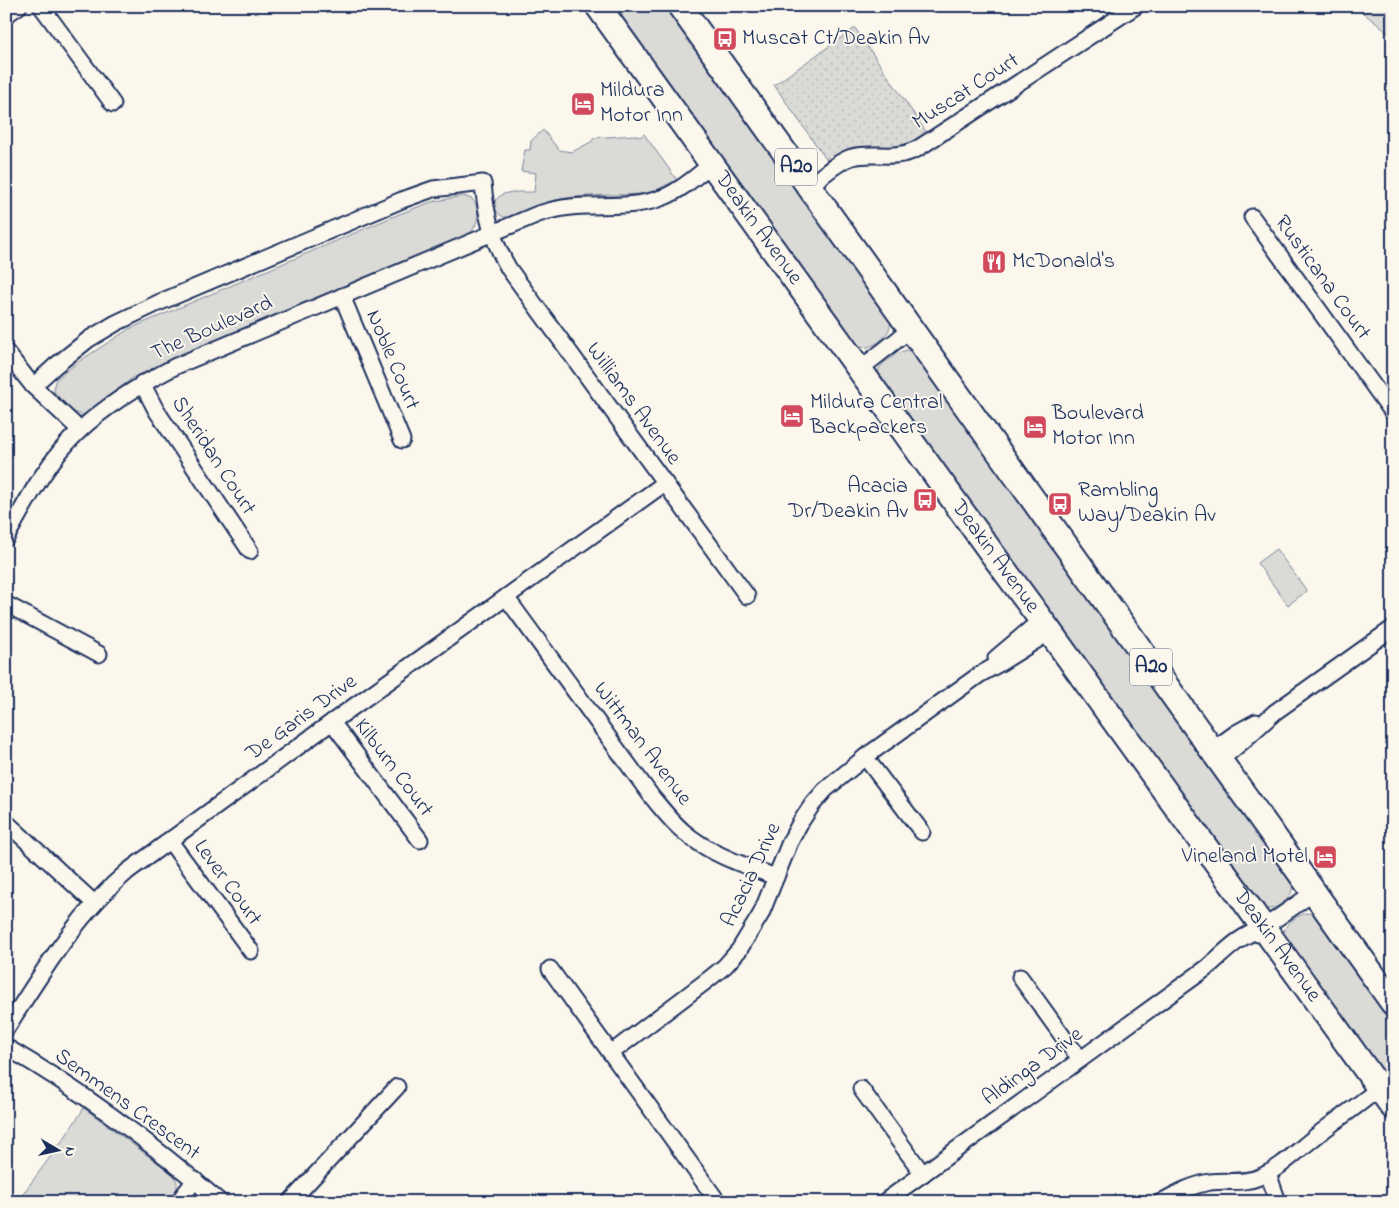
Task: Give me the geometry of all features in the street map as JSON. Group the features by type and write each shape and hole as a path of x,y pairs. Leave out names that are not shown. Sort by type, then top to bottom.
{"highway":[{"name":"Deakin Avenue","path":"598,6 990,552 1046,626 1393,1107"},
{"name":"A20","path":"680,6 1393,1003"}],"street":[{"path":"6,16 19,6"},
{"path":"41,6 113,104"},
{"name":"Muscat Court","path":"809,186 849,158 901,155 917,148 1136,6"},
{"name":"The Boulevard","path":"6,538 34,488 60,452 80,430 142,383 176,366 538,214 558,208 631,205 664,197 674,192 712,164"},
{"name":"The Boulevard","path":"33,386 89,339 116,323 158,302 402,200 433,190 483,183 491,233"},
{"name":"Rusticana Court","path":"1252,218 1393,413"},
{"name":"Williams Avenue","path":"491,233 509,269 748,596"},
{"name":"Noble Court","path":"342,296 402,440"},
{"path":"860,369 911,329"},
{"path":"6,352 33,386 80,430"},
{"name":"Sheridan Court","path":"142,383 165,423 250,551"},
{"name":"De Garis Drive","path":"6,1029 59,948 94,903 128,871 665,483"},
{"name":"Wittman Avenue","path":"506,597 652,798 668,816 684,832 718,854 776,877"},
{"path":"6,604 99,654"},
{"name":"Acacia Drive","path":"610,1053 725,966 739,950 751,933 790,842 812,805 825,790 865,757 979,675 1002,662 1046,626"},
{"path":"1215,756 1236,733 1275,712 1393,628"},
{"name":"Kilburn Court","path":"332,722 420,840"},
{"path":"865,757 922,832"},
{"path":"6,822 94,903"},
{"name":"Lever Court","path":"169,840 251,951"},
{"name":"Aldinga Drive","path":"884,1202 1208,967 1239,950 1263,928 1313,892"},
{"path":"550,969 718,1202"},
{"path":"1020,977 1069,1045 1082,1059"},
{"name":"Semmens Crescent","path":"6,1047 90,1101 161,1152 220,1202"},
{"path":"290,1202 397,1088"},
{"path":"1161,1202 1194,1186 1211,1182 1246,1181 1268,1173 1293,1156 1379,1088"},
{"path":"862,1089 923,1174"},
{"path":"1268,1173 1278,1202"},
{"path":"178,1202 195,1180"}],"shaded area":[{"path":"610,6 667,6 890,318 889,330 881,340 869,347 857,347"},
{"path":"1355,6 1393,6 1393,37"},
{"path":"855,28 927,133 907,146 890,148 854,147 843,151 828,162 774,85"},
{"path":"543,130 559,150 571,152 591,142 594,138 634,135 640,137 644,134 677,180 652,192 562,199 504,217 494,205 500,196 510,192 534,192 536,173 521,171 525,150 530,150 531,141"},
{"path":"463,196 472,199 478,212 477,222 469,234 134,377 84,415 71,411 56,397 54,384 57,378 129,329 397,215 431,202"},
{"path":"907,350 914,353 1291,880 1292,891 1281,905 1264,909 879,378 879,370 883,364"},
{"path":"1276,549 1307,591 1288,605 1257,563"},
{"path":"1306,913 1315,914 1318,917 1393,1020 1393,1092 1283,937 1287,925 1298,916"},
{"path":"84,1108 174,1175 177,1186 167,1202 17,1202"}],"place":[{"name":"Muscat Ct/Deakin Av","path":"725,39"},
{"name":"Mildura Motor Inn","path":"583,104"},
{"name":"McDonald's","path":"994,262"},
{"name":"Mildura Central Backpackers","path":"792,416"},
{"name":"Boulevard Motor Inn","path":"1035,427"},
{"name":"Acacia Dr/Deakin Av","path":"925,500"},
{"name":"Rambling Way/Deakin Av","path":"1060,504"},
{"name":"Vineland Motel","path":"1325,857"}]}
